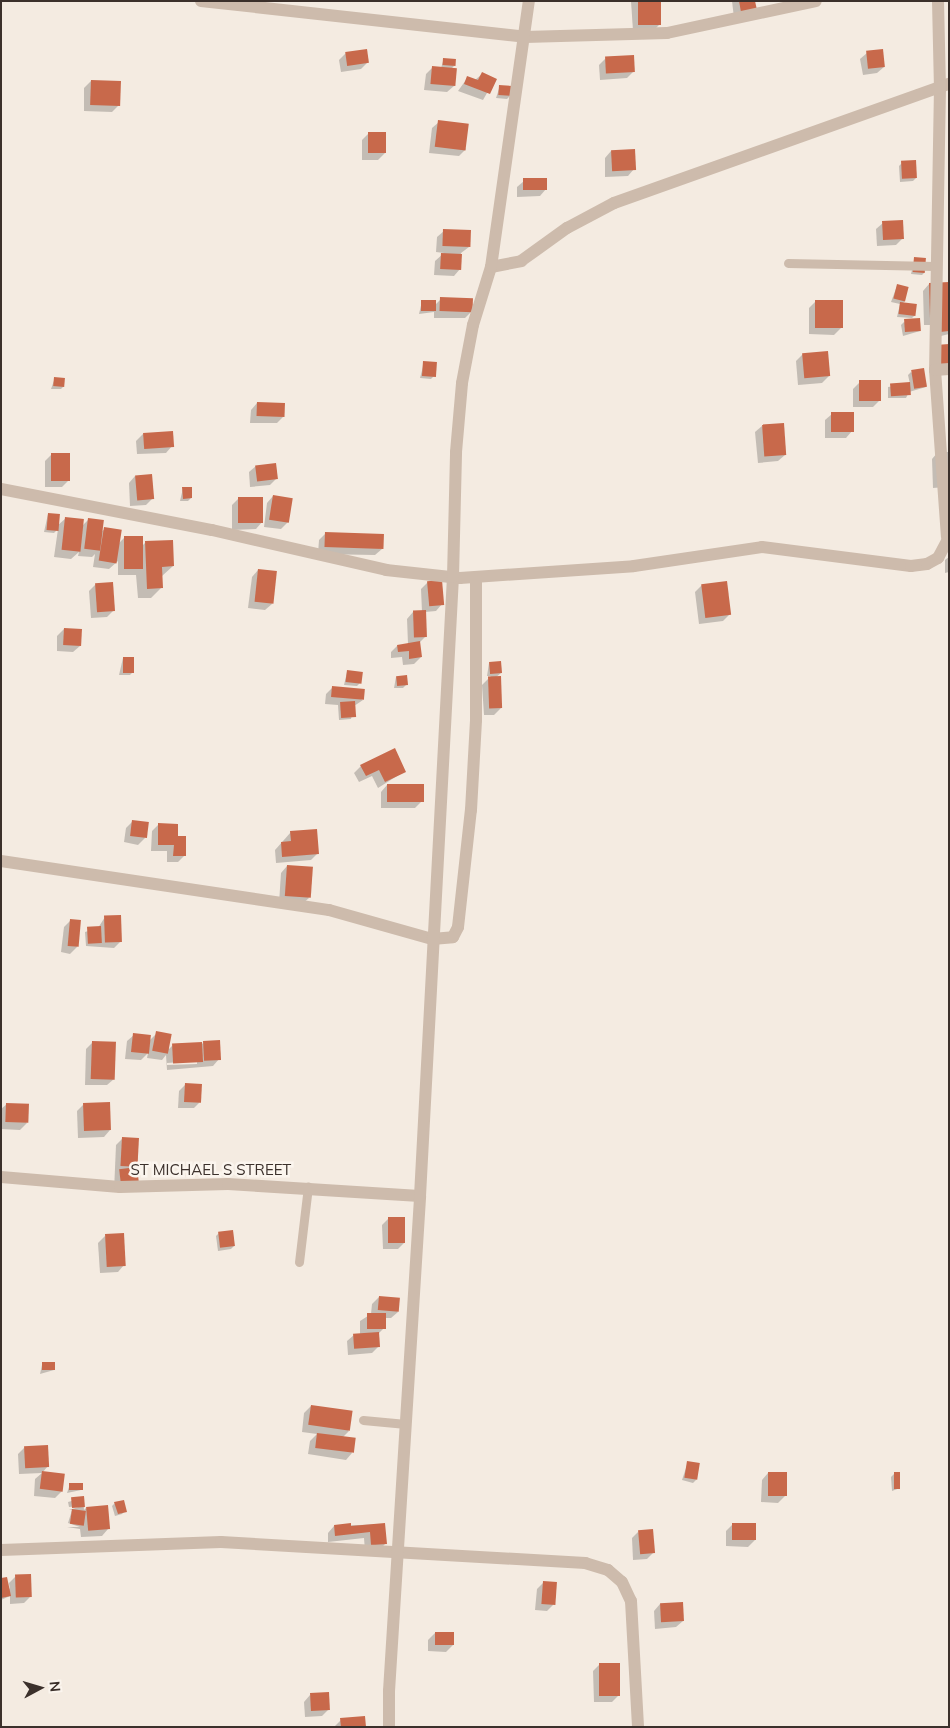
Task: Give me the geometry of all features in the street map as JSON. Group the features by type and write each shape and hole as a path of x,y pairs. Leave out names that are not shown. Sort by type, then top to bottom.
{"street":[{"path":"201,1 525,37 667,33 793,4 816,1"},
{"path":"1,862 329,910 439,939 457,933 471,810 476,720 456,452 462,382 473,325 491,267 529,1"},
{"path":"1,489 212,530 386,570 465,578 634,566 762,547 911,566 927,564 938,558 944,551 948,537 935,370 934,266 944,86 938,1"},
{"path":"491,267 521,261 567,228 614,204 944,86"},
{"path":"935,370 949,369"},
{"path":"389,1727 406,1554 406,1424 420,1196 465,578"},
{"name":"ST MICHAEL S STREET","path":"1,1177 120,1187 228,1184 308,1187 420,1196"},
{"path":"1,1550 221,1542 585,1563 608,1570 622,1582 631,1600 638,1727"}],"lane":[{"path":"788,262 934,266"},
{"path":"299,1262 308,1187"},
{"path":"363,1420 406,1424"}],"building":[{"path":"638,1 661,1 661,25 638,25"},
{"path":"739,1 755,1 757,10 741,12"},
{"path":"367,49 369,63 347,66 345,52"},
{"path":"883,49 885,67 868,69 866,51"},
{"path":"634,55 635,72 606,73 605,57"},
{"path":"443,58 456,59 455,66 443,65"},
{"path":"432,66 457,68 455,86 430,84"},
{"path":"482,72 497,79 490,94 464,84 467,76 478,80"},
{"path":"91,80 121,81 120,106 90,105"},
{"path":"499,85 513,86 512,96 498,95"},
{"path":"438,120 469,124 465,151 435,147"},
{"path":"368,132 386,132 386,153 368,153"},
{"path":"635,149 636,170 612,171 611,150"},
{"path":"916,160 917,178 902,179 901,161"},
{"path":"523,178 547,178 547,190 523,190"},
{"path":"903,220 904,239 883,240 882,221"},
{"path":"443,229 471,230 470,247 442,246"},
{"path":"441,253 462,254 461,270 440,269"},
{"path":"914,257 926,258 925,273 913,272"},
{"path":"949,282 949,331 940,332 930,319 929,283"},
{"path":"897,284 909,287 905,301 893,299"},
{"path":"440,297 473,298 472,312 440,311"},
{"path":"421,300 436,300 436,311 421,311"},
{"path":"815,300 843,300 843,328 815,328"},
{"path":"900,302 917,304 915,316 899,314"},
{"path":"920,318 921,331 905,332 904,319"},
{"path":"949,344 949,365 938,366 936,345"},
{"path":"828,351 830,376 804,378 802,353"},
{"path":"423,361 437,362 436,377 422,376"},
{"path":"924,368 927,387 914,389 911,370"},
{"path":"54,377 65,378 64,387 53,386"},
{"path":"859,380 881,380 881,401 859,401"},
{"path":"910,382 911,395 891,396 890,383"},
{"path":"257,402 285,403 284,417 257,416"},
{"path":"831,412 854,412 854,432 831,432"},
{"path":"784,423 786,455 764,456 762,425"},
{"path":"173,431 174,447 144,449 143,433"},
{"path":"51,453 70,453 70,481 51,481"},
{"path":"276,463 278,479 257,481 255,466"},
{"path":"152,474 154,499 137,500 135,475"},
{"path":"182,487 192,487 192,498 183,499"},
{"path":"273,495 293,498 289,523 269,520"},
{"path":"238,497 263,497 263,523 238,523"},
{"path":"48,513 60,514 58,531 47,530"},
{"path":"65,517 84,519 80,552 62,550"},
{"path":"88,518 104,520 100,551 84,549"},
{"path":"104,527 122,530 116,563 99,561"},
{"path":"325,532 384,534 383,549 324,547"},
{"path":"124,536 143,536 143,569 124,569"},
{"path":"173,540 174,566 162,567 163,588 147,589 145,541"},
{"path":"258,569 277,571 273,604 255,602"},
{"path":"442,580 444,605 429,606 427,581"},
{"path":"727,581 731,615 705,618 701,584"},
{"path":"113,582 115,611 97,612 95,583"},
{"path":"413,610 426,610 427,637 414,637"},
{"path":"64,628 82,629 81,646 63,645"},
{"path":"420,641 422,657 409,659 409,651 398,652 397,645"},
{"path":"123,657 134,657 134,673 123,673"},
{"path":"501,661 502,673 490,674 489,662"},
{"path":"347,670 363,672 361,684 346,682"},
{"path":"407,675 408,685 397,686 396,676"},
{"path":"488,676 501,676 502,708 489,708"},
{"path":"332,686 365,689 364,700 331,697"},
{"path":"355,701 356,717 341,718 340,702"},
{"path":"395,748 406,772 385,782 379,770 366,776 360,765"},
{"path":"387,784 424,784 424,802 387,802"},
{"path":"132,820 149,822 147,838 130,836"},
{"path":"158,823 178,824 178,836 186,836 186,856 173,856 174,845 158,845"},
{"path":"317,829 319,854 282,857 281,842 291,841 290,831"},
{"path":"287,865 313,867 311,898 285,896"},
{"path":"121,915 122,942 105,943 104,916"},
{"path":"70,919 81,920 79,947 68,946"},
{"path":"101,926 102,943 88,944 87,927"},
{"path":"156,1031 172,1034 168,1054 152,1051"},
{"path":"133,1033 151,1035 149,1054 131,1052"},
{"path":"220,1040 221,1060 204,1061 203,1041"},
{"path":"92,1041 116,1042 115,1080 91,1079"},
{"path":"202,1042 203,1062 173,1064 172,1044"},
{"path":"185,1083 202,1084 201,1103 184,1102"},
{"path":"110,1102 111,1130 84,1131 83,1103"},
{"path":"6,1103 29,1104 28,1123 5,1122"},
{"path":"122,1137 139,1138 137,1167 120,1166"},
{"path":"137,1167 139,1183 121,1185 119,1169"},
{"path":"388,1217 405,1217 405,1243 388,1243"},
{"path":"233,1230 235,1246 220,1248 218,1232"},
{"path":"124,1233 126,1266 107,1267 105,1234"},
{"path":"379,1296 400,1298 399,1312 378,1310"},
{"path":"367,1313 386,1313 386,1329 367,1329"},
{"path":"379,1332 380,1347 354,1349 353,1334"},
{"path":"42,1362 55,1362 55,1370 42,1370"},
{"path":"311,1405 353,1411 350,1431 308,1425"},
{"path":"317,1433 356,1438 354,1453 315,1448"},
{"path":"48,1445 49,1467 25,1468 24,1446"},
{"path":"687,1461 700,1463 697,1480 684,1478"},
{"path":"42,1471 65,1474 63,1492 40,1489"},
{"path":"768,1472 787,1472 787,1496 768,1496"},
{"path":"894,1472 900,1472 900,1489 894,1489"},
{"path":"69,1483 83,1483 83,1490 69,1490"},
{"path":"84,1496 85,1507 72,1508 71,1497"},
{"path":"124,1500 127,1512 118,1514 114,1502"},
{"path":"108,1505 110,1529 88,1531 86,1507"},
{"path":"72,1509 86,1511 84,1526 70,1524"},
{"path":"351,1523 351,1526 385,1523 387,1544 371,1545 370,1532 335,1536 334,1525"},
{"path":"732,1523 756,1523 756,1540 732,1540"},
{"path":"653,1529 655,1553 640,1554 638,1530"},
{"path":"31,1574 32,1597 16,1598 15,1575"},
{"path":"7,1577 11,1596 1,1598 1,1578"},
{"path":"543,1581 557,1582 555,1605 541,1604"},
{"path":"683,1602 684,1621 661,1622 660,1603"},
{"path":"435,1632 454,1632 454,1645 435,1645"},
{"path":"599,1663 620,1663 620,1696 599,1696"},
{"path":"329,1692 330,1710 311,1711 310,1693"},
{"path":"365,1716 366,1727 341,1727 340,1718"}]}
